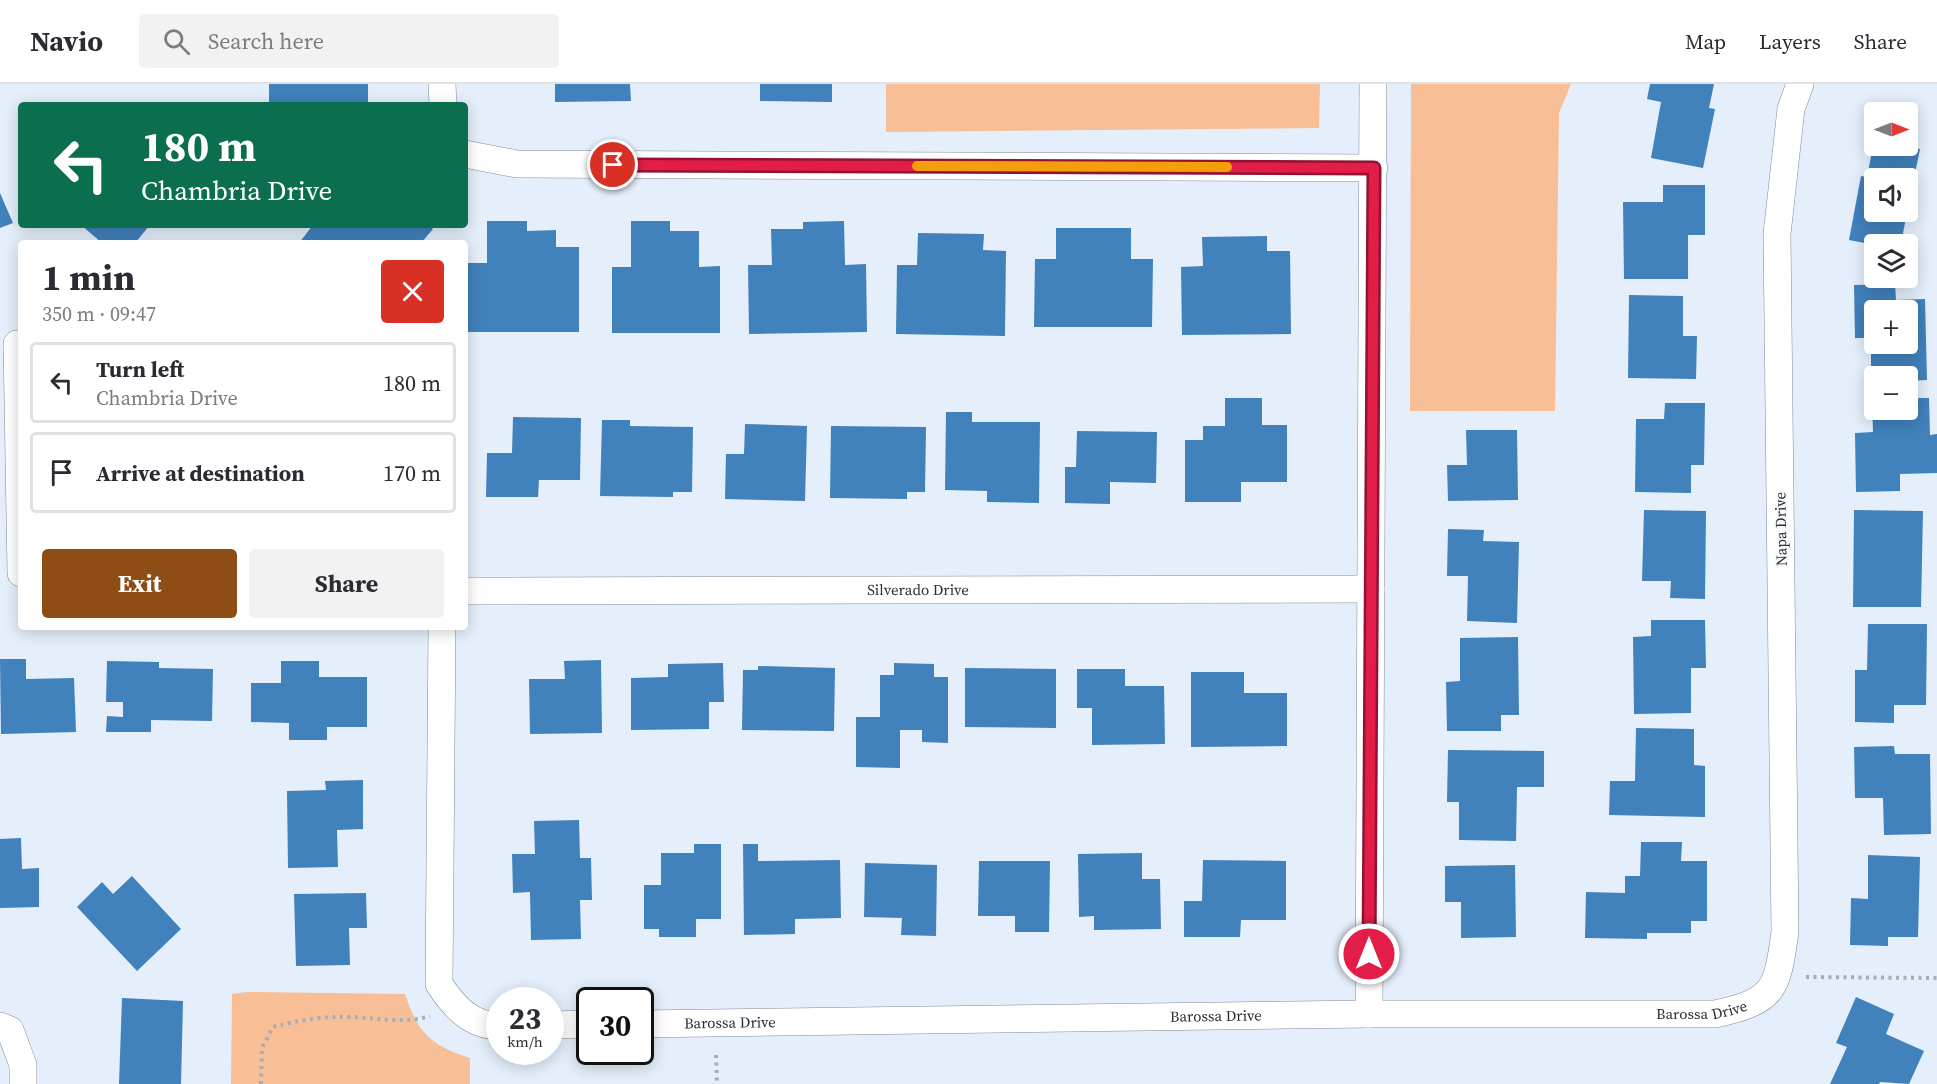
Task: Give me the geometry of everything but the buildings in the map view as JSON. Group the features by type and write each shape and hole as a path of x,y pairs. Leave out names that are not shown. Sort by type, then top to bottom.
{"street":[{"path":"442,84 443,102"},
{"path":"1369,1014 1373,84"},
{"name":"Napa Drive","path":"1778,977 1785,932 1777,234 1791,109 1800,84"},
{"path":"468,155 517,164 1374,168"},
{"path":"17,344 18,401"},
{"path":"0,583 18,583"},
{"name":"Silverado Drive","path":"468,591 1371,589"},
{"path":"442,630 439,984 454,1007 486,1026"},
{"name":"Barossa Drive","path":"654,1024 1369,1014 1715,1014 1750,1006 1766,995 1778,977"},
{"path":"5,1028 23,1065 23,1084"}],"path":[{"path":"1778,977 1937,978"},
{"path":"261,1084 262,1048 273,1027 301,1019 348,1017 414,1021 454,1007"},
{"path":"716,1055 717,1084"}],"shaded area":[{"path":"886,84 1320,84 1319,128 886,132"},
{"path":"1411,84 1571,84 1559,113 1555,411 1410,411"},
{"path":"247,992 405,994 415,1019 427,1036 445,1048 470,1058 470,1084 231,1084 232,994"}],"slow traffic":[{"path":"917,166 1227,167"}],"route":[{"path":"613,165 1374,168 1369,954"}]}
